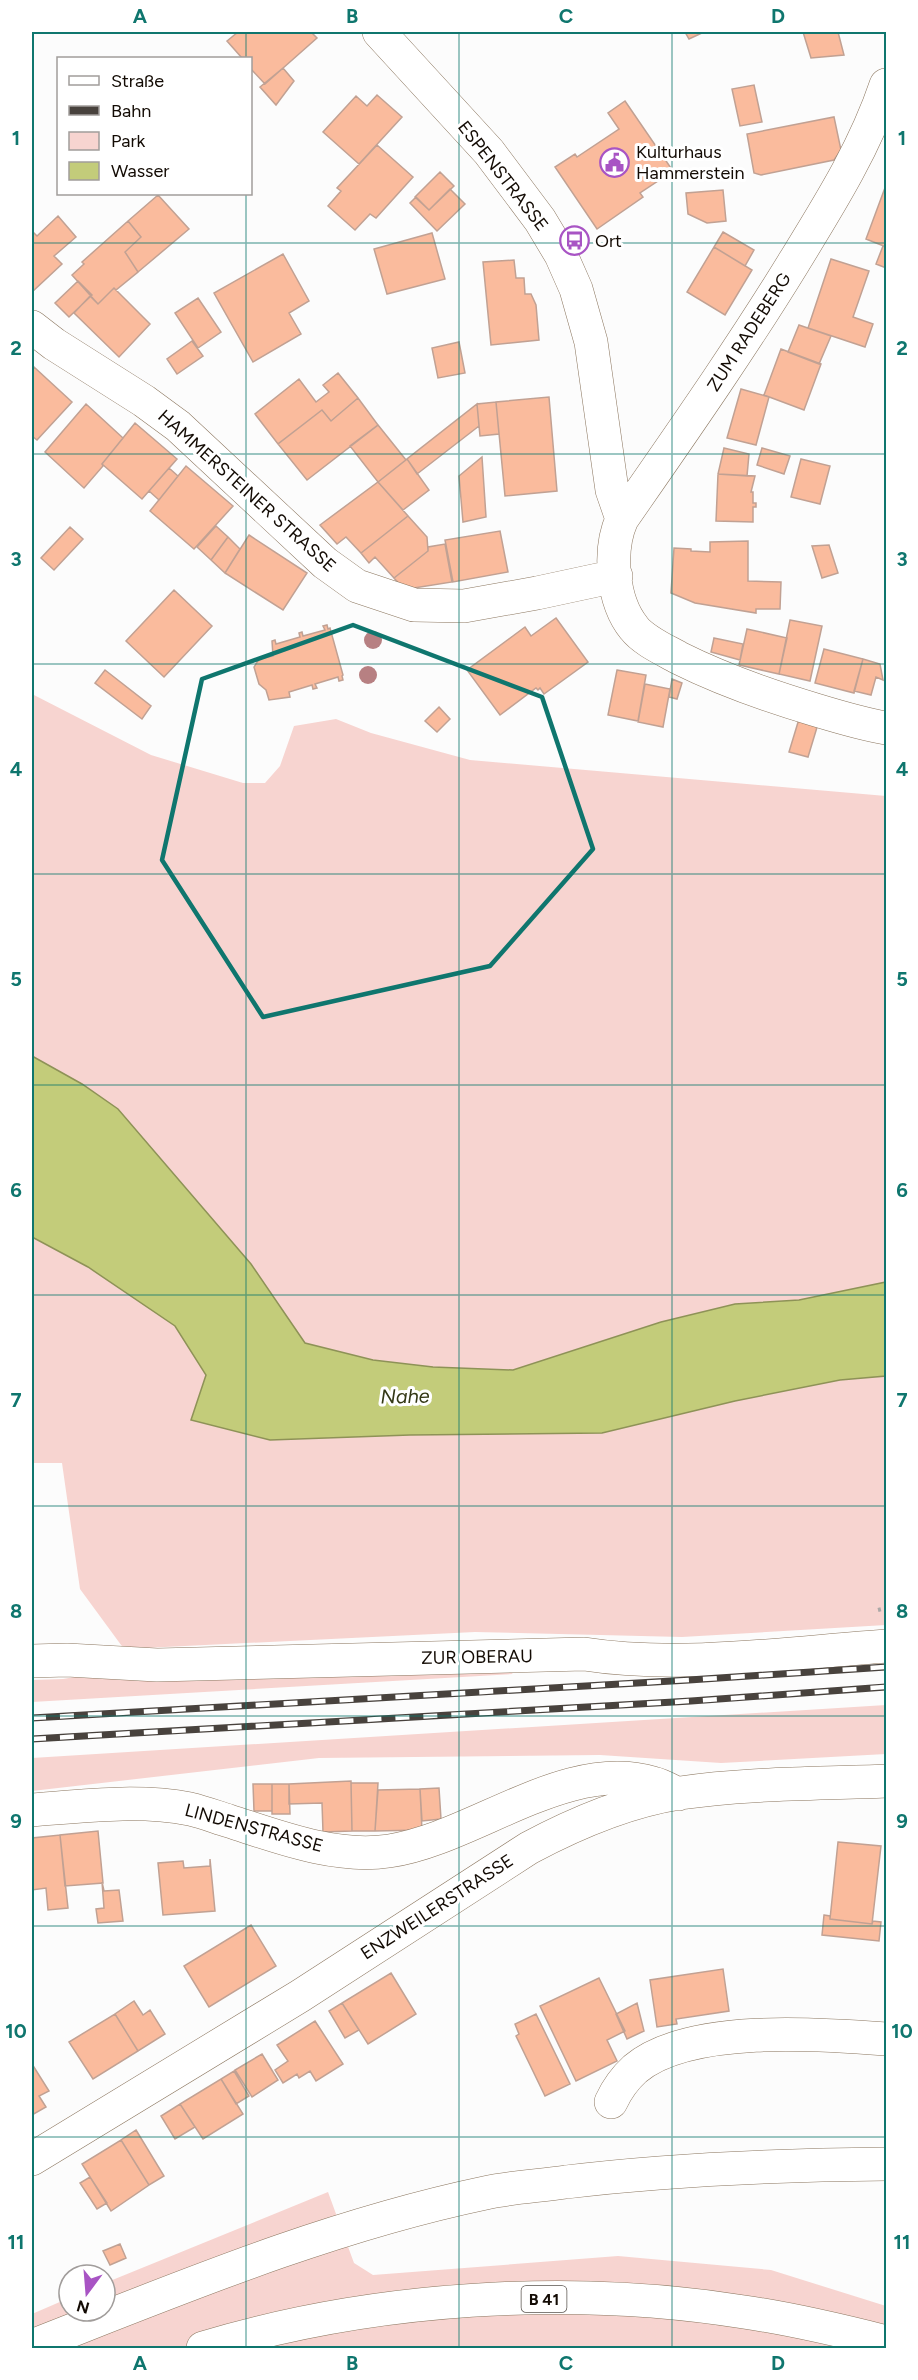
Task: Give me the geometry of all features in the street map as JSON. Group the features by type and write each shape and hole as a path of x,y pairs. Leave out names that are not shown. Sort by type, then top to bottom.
{"street":[{"name":"ESPENSTRASSE","path":"387,34 489,152 540,220 561,255 576,289 591,342 612,490 622,519"},
{"name":"ZUM RADEBERG","path":"615,576 616,531 622,519 697,411 828,206 863,142 886,85"},
{"name":"HAMMERSTEINER STRASSE","path":"32,327 178,426 325,563 357,586 414,605 464,606 615,576"},
{"path":"615,576 620,605 634,629 658,647 700,668 764,695 886,728"},
{"name":"ZUR OBERAU","path":"32,1661 76,1649 157,1665 584,1654 619,1660 692,1659 886,1646"},
{"name":"LINDENSTRASSE","path":"32,1810 115,1804 191,1809 284,1838 329,1849 378,1852 416,1846 523,1801 592,1779 618,1778 652,1782 678,1794"},
{"name":"ENZWEILERSTRASSE","path":"32,2158 300,1996 529,1848 568,1827 618,1809 678,1794 718,1789 886,1780"},
{"path":"611,2102 617,2090 636,2068 652,2058 701,2042 748,2036 793,2034 886,2038"},
{"path":"32,2346 263,2256 399,2214 487,2192 673,2171 798,2165 886,2164"},
{"name":"B 41","path":"202,2349 281,2328 349,2315 440,2304 550,2298 615,2299 743,2312 828,2327 886,2342"}],"highlighted area":[{"path":"353,625 542,697 593,849 490,966 263,1017 162,860 202,679"}],"green space":[{"path":"32,694 151,755 243,783 265,783 280,766 294,726 336,719 371,733 470,760 886,796 886,1282 799,1300 735,1304 661,1322 513,1370 433,1367 373,1360 305,1343 251,1264 118,1110 82,1084 32,1056"},
{"path":"32,1237 88,1267 175,1326 206,1375 270,1440 410,1435 602,1433 735,1401 840,1380 886,1376 886,1625 682,1637 475,1632 124,1649 80,1589 62,1463 32,1463"},
{"path":"503,1667 513,1674 32,1702 32,1680 63,1679 98,1673"},
{"path":"886,1705 886,1754 721,1763 600,1755 319,1758 32,1791 32,1758"},
{"path":"328,2192 354,2263 373,2275 618,2256 771,2270 886,2306 886,2341 869,2348 32,2348 32,2314 57,2303 57,2323 117,2323 117,2278"}],"water":[{"name":"Nahe","path":"32,1056 82,1084 118,1109 251,1264 305,1343 373,1360 433,1367 513,1370 661,1322 735,1304 799,1300 886,1282 886,1376 840,1380 735,1401 602,1433 410,1435 270,1440 191,1420 206,1375 175,1326 88,1267 32,1237"}],"building":[{"path":"238,32 311,32 317,38 265,84 252,70 252,57 241,57 227,41"},
{"path":"685,32 704,32 689,39"},
{"path":"803,32 838,32 844,55 811,58"},
{"path":"283,68 294,81 276,105 260,87"},
{"path":"754,85 762,122 740,126 732,89"},
{"path":"377,95 402,117 359,164 323,132 356,96 367,106"},
{"name":"Kulturhaus Hammerstein","path":"625,101 673,171 640,193 643,197 597,229 555,167 575,154 577,157 619,129 608,113"},
{"path":"834,117 841,150 834,160 761,175 754,173 747,134"},
{"path":"377,145 413,177 376,218 370,214 355,230 328,206 341,191 337,188"},
{"path":"440,172 454,186 429,210 415,197"},
{"path":"886,185 886,247 866,239"},
{"path":"450,189 465,204 437,231 410,203 416,197 429,210"},
{"path":"723,190 726,221 707,223 688,214 686,193"},
{"path":"158,195 189,229 138,272 125,252 141,237 128,221"},
{"path":"58,216 76,237 54,256 62,264 32,292 32,231 37,236"},
{"path":"128,221 141,237 125,252 138,272 116,290 114,288 98,304 72,275 84,264 82,262"},
{"path":"723,232 754,250 745,266 714,247"},
{"path":"432,233 445,279 387,294 374,249"},
{"path":"883,246 886,247 886,268 876,264"},
{"path":"714,247 752,270 725,315 687,292"},
{"path":"283,254 309,301 289,313 301,334 253,362 214,293"},
{"path":"831,259 869,271 853,317 873,324 865,347 808,328"},
{"path":"514,260 516,278 524,278 525,294 531,294 536,305 539,340 491,345 483,262"},
{"path":"78,281 92,295 69,317 55,303"},
{"path":"114,288 150,324 119,357 74,313 90,296 98,304"},
{"path":"198,298 221,332 198,348 175,313"},
{"path":"799,325 831,336 819,364 788,352"},
{"path":"192,341 203,356 177,374 167,359"},
{"path":"459,342 465,373 438,378 432,348"},
{"path":"781,349 821,364 804,410 764,395"},
{"path":"34,367 72,402 37,440 32,436 32,371"},
{"path":"338,373 358,398 331,421 322,410 278,444 255,414 299,379 316,402 329,392 323,385"},
{"path":"741,389 769,397 756,445 727,438"},
{"path":"549,397 557,491 505,496 496,402"},
{"path":"358,398 378,425 307,480 278,444 322,410 331,421"},
{"path":"496,402 499,434 480,436 477,404"},
{"path":"86,404 123,438 84,488 45,452"},
{"path":"477,404 479,426 417,474 407,459"},
{"path":"135,423 177,459 142,499 102,464"},
{"path":"378,425 406,460 378,482 350,446"},
{"path":"724,448 749,454 747,476 718,474"},
{"path":"762,448 790,456 784,474 757,465"},
{"path":"482,457 486,517 463,522 459,476"},
{"path":"407,459 429,490 403,510 378,482"},
{"path":"801,459 830,466 820,504 791,497"},
{"path":"186,466 233,506 194,549 150,511"},
{"path":"169,468 178,476 159,500 149,491"},
{"path":"718,474 755,476 751,492 753,492 753,503 756,503 756,507 753,507 753,522 716,521"},
{"path":"378,482 408,516 361,553 346,537 337,544 320,525"},
{"path":"408,516 427,537 428,551 394,578 375,557 369,563 361,553"},
{"path":"216,526 228,537 211,560 197,547"},
{"path":"70,527 83,539 54,570 41,558"},
{"path":"500,531 508,572 453,582 445,540"},
{"path":"249,535 307,573 283,610 225,573"},
{"path":"228,537 240,549 225,573 211,560"},
{"path":"748,541 748,581 781,582 780,609 756,609 756,613 695,603 671,593 674,548 710,552 710,542"},
{"path":"445,544 452,582 414,588 401,586 394,578 428,551 428,547"},
{"path":"829,545 838,573 822,578 812,546"},
{"path":"174,590 212,626 164,677 126,641"},
{"path":"556,618 588,662 544,694 540,688 538,690 536,688 500,715 467,670 525,627 531,636"},
{"path":"790,620 822,626 810,681 779,674"},
{"path":"327,625 328,629 330,628 343,680 339,681 338,677 315,684 317,688 313,689 312,685 289,692 290,697 269,700 266,690 259,684 254,667 259,659 273,656 272,641 275,640 276,644 300,637 299,633 302,632 303,636 325,630 323,626"},
{"path":"747,629 787,638 779,674 739,665"},
{"path":"714,638 743,644 740,660 711,652"},
{"path":"824,649 863,659 854,693 815,683"},
{"path":"863,659 880,664 883,680 876,677 871,695 854,691"},
{"path":"105,670 151,706 142,719 95,683"},
{"path":"617,670 646,675 638,721 608,715"},
{"path":"672,679 682,683 677,699 669,697"},
{"path":"645,684 670,689 663,727 638,722"},
{"path":"439,707 450,719 437,732 425,721"},
{"path":"799,719 818,724 808,757 789,752"},
{"path":"351,1781 352,1831 323,1832 322,1803 289,1804 289,1784"},
{"path":"351,1783 378,1783 375,1831 352,1831"},
{"path":"253,1784 272,1784 272,1811 254,1811"},
{"path":"272,1784 289,1784 290,1814 272,1814"},
{"path":"439,1788 441,1819 422,1821 420,1789"},
{"path":"420,1789 422,1830 375,1831 378,1790"},
{"path":"98,1831 103,1883 65,1886 60,1835"},
{"path":"60,1835 68,1908 48,1910 46,1888 32,1890 32,1838"},
{"path":"838,1842 881,1846 872,1924 830,1919"},
{"path":"210,1859 215,1911 163,1915 158,1863 183,1861 184,1868 210,1866"},
{"path":"102,1882 104,1891 119,1890 123,1921 98,1923 96,1909 104,1908"},
{"path":"824,1915 830,1916 830,1919 872,1924 873,1921 881,1922 879,1941 822,1935"},
{"path":"251,1925 276,1966 209,2007 184,1966"},
{"path":"723,1969 729,2011 676,2019 677,2024 657,2027 650,1980"},
{"path":"391,1973 416,2014 368,2044 342,2003"},
{"path":"599,1978 625,2031 607,2040 617,2061 576,2081 540,2006"},
{"path":"134,2001 143,2015 150,2010 165,2034 138,2051 115,2014"},
{"path":"342,2003 359,2030 345,2038 329,2011"},
{"path":"637,2003 644,2031 627,2039 616,2014"},
{"path":"115,2014 138,2051 93,2079 69,2042"},
{"path":"536,2014 570,2084 545,2096 516,2036 519,2034 515,2024"},
{"path":"315,2021 343,2064 316,2081 310,2071 299,2078 297,2074 283,2083 275,2070 288,2061 277,2045"},
{"path":"262,2054 278,2080 252,2097 235,2070"},
{"path":"32,2064 49,2091 39,2096 46,2107 32,2115"},
{"path":"234,2071 249,2096 236,2104 221,2079"},
{"path":"221,2079 243,2114 203,2139 180,2104"},
{"path":"180,2104 195,2127 175,2139 161,2116"},
{"path":"136,2130 164,2176 149,2185 121,2140"},
{"path":"121,2140 149,2185 111,2211 82,2164"},
{"path":"90,2177 107,2203 97,2209 80,2183"},
{"path":"120,2244 126,2258 109,2263 103,2251"}],"railway":[{"path":"32,1718 886,1667"},
{"path":"32,1739 691,1701 886,1687"}],"place":[{"name":"Kulturhaus Hammerstein","path":"615,162"},
{"name":"Ort","path":"574,241"}]}
